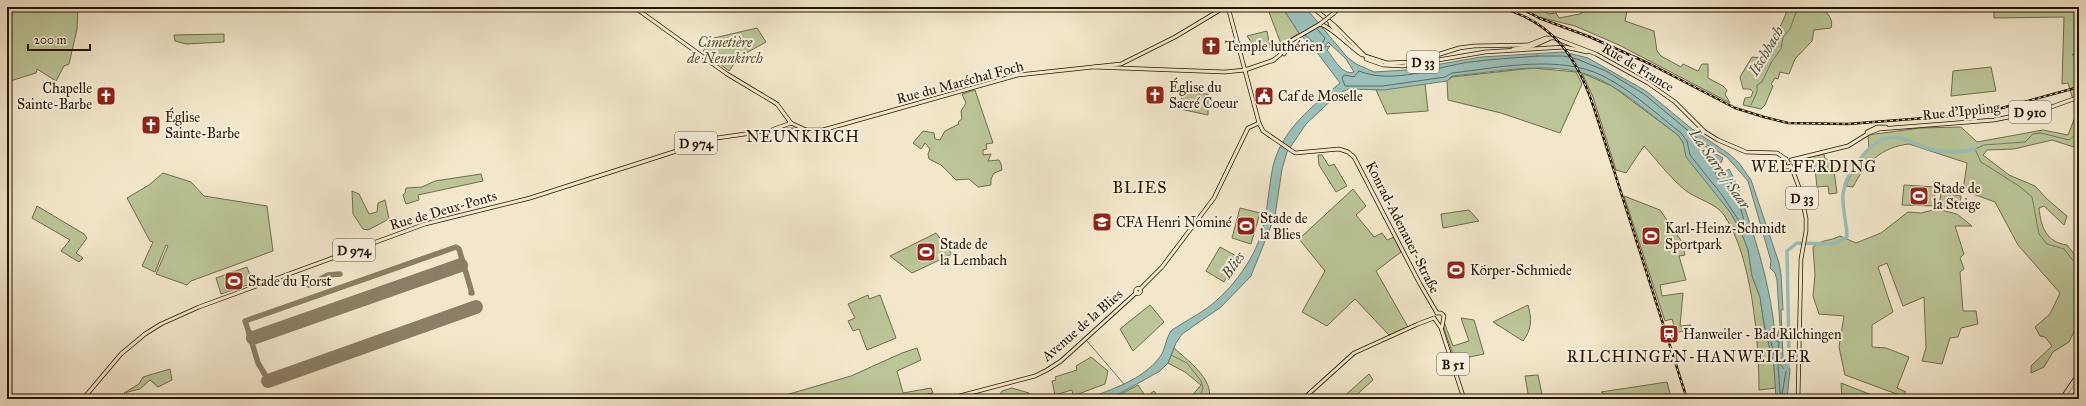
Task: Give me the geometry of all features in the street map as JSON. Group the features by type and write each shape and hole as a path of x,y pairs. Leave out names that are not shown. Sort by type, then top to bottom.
{"highway":[{"path":"2062,399 2079,374"},
{"path":"2067,399 2079,381"}],"main road":[{"path":"634,7 727,74 777,104 787,115 788,126"},
{"path":"1115,67 1138,57 1227,7 1252,93 1259,123"},
{"name":"D 33","path":"1311,7 1335,26 1355,49"},
{"path":"1320,24 1340,7"},
{"name":"Rue du Maréchal Foch","path":"788,126 793,130 823,130 1018,75 1094,67 1209,72 1245,70 1281,58 1292,40 1320,24"},
{"name":"D 33","path":"1320,24 1332,30 1375,63 1403,66 1485,52 1565,47 1578,49 1611,61"},
{"name":"Rue de France","path":"1355,49 1372,59 1384,62 1402,63 1423,60 1466,47 1516,46 1534,44 1548,37 1558,39 1611,61 1664,94 1702,130 1718,140 1746,152 1775,152 1782,155 1786,159 1792,160"},
{"path":"1485,52 1533,46 1549,39 1578,49"},
{"name":"Rue d'Ippling","path":"1792,160 1848,146 1863,137 1873,128 1881,126 1890,127 1994,120 2042,110 2079,97"},
{"name":"Konrad-Adenauer-Straße","path":"1259,123 1263,131 1290,150 1298,153 1339,149 1348,152 1356,159 1420,284 1437,313 1444,315 1440,322"},
{"name":"Avenue de la Blies","path":"948,399 1035,376 1056,365 1136,292 1140,292 1140,289 1162,267 1214,198 1248,128 1259,123"},
{"name":"Rue du Maréchal Foch","path":"788,126 807,130"},
{"name":"Rue de Deux-Ponts","path":"83,399 121,354 145,334 162,324 200,307 425,224 530,198 701,142 724,136 773,130 788,126"},
{"path":"1786,159 1784,165 1787,168 1791,166 1792,160"},
{"name":"D 33","path":"1791,166 1800,190 1806,218 1802,248 1798,399"},
{"path":"1303,399 1355,352 1434,318 1437,313"},
{"path":"1434,318 1440,322"},
{"name":"B 51","path":"1440,322 1464,399"}],"green space":[{"path":"7,7 78,7 77,29 69,64 64,66 56,81 37,69 36,73 7,82"},
{"path":"1267,7 1282,7 1299,33 1290,39 1283,49"},
{"path":"1515,7 1542,7 1548,14 1556,13 1559,18 1580,14 1590,7 1631,7 1627,11 1625,21 1654,31 1657,51 1661,56 1681,67 1683,64 1698,71 1702,64 1708,64 1708,78 1723,86 1727,90 1725,94 1730,103 1619,45 1575,26 1535,16"},
{"path":"1788,7 1821,7 1831,19 1831,28 1814,30 1812,41 1795,59 1789,74 1780,72 1778,79 1775,78 1771,84 1773,86 1765,105 1761,109 1743,105 1745,98 1751,97 1753,92 1750,89 1743,89 1740,77 1752,57 1763,58 1786,14"},
{"path":"1994,7 2079,7 2079,51 2072,55 2079,52 2079,157 2075,153 2077,148 2052,140 2014,149 1987,150 1983,155 2009,175 2035,186 2047,199 2067,216 2064,225 2044,206 2039,208 2043,227 2049,237 2054,241 2067,245 2079,260 2079,321 2069,342 2053,352 2044,367 2031,373 2031,366 2052,346 2045,337 2040,336 2035,327 2050,314 2060,293 2018,245 1995,202 1970,193 1964,184 1967,163 1909,144 1891,149 1875,158 1863,171 1853,187 1846,186 1856,163 1869,149 1868,135 1920,128 1961,127 1977,142 2043,130 2068,135 2077,112 2068,83 2062,84 2064,17 1994,18"},
{"name":"Cimetière de Neunkirch","path":"757,28 766,42 739,57 729,71 703,51 714,38"},
{"path":"1267,31 1270,47 1259,53 1247,36"},
{"path":"224,34 224,42 186,44 175,41 174,35"},
{"path":"1991,67 1996,91 1951,96 1953,71"},
{"path":"1533,68 1576,72 1582,84 1560,133 1501,113 1448,100 1447,81 1452,77"},
{"path":"1582,73 1612,86 1678,135 1710,185 1730,212 1740,229 1748,250 1752,276 1760,297 1764,324 1774,366 1776,388 1759,390 1759,370 1755,324 1747,275 1734,232 1724,215 1716,207 1690,193 1679,185 1644,146 1626,173 1616,170 1593,97"},
{"path":"1425,83 1428,111 1387,114 1376,90"},
{"path":"975,90 993,143 986,144 987,149 983,150 983,155 991,154 988,161 999,160 1002,170 994,173 991,179 991,185 978,187 969,179 956,180 941,165 929,159 928,154 930,149 925,143 921,149 913,143 923,131 934,133 935,139 940,140 945,131 959,124 958,122 962,119 961,111 966,103 962,94"},
{"path":"1182,93 1208,94 1208,115 1180,109"},
{"path":"1824,154 1825,159 1833,164 1837,193 1829,194 1828,186 1817,187 1815,169 1810,170 1809,157"},
{"path":"1318,155 1322,155 1329,166 1334,164 1347,186 1336,192 1319,165"},
{"path":"163,173 191,182 204,196 267,206 273,251 191,281 187,285 156,274 168,246 166,245 155,272 142,266 153,242 150,241 127,198 149,185"},
{"path":"481,174 483,181 418,195 419,200 406,204 403,195 406,188 422,187 435,181"},
{"name":"Stade de la Steige","path":"1904,185 1935,187 1934,206 1902,205"},
{"path":"1353,189 1366,206 1356,215 1374,237 1382,233 1387,240 1394,237 1401,252 1376,271 1408,327 1389,335 1355,299 1327,326 1302,312 1325,271 1299,239"},
{"path":"352,191 359,194 369,214 377,212 378,203 385,200 389,219 368,230 363,229 353,214"},
{"path":"1941,193 1961,196 1959,210 1939,207"},
{"path":"1624,196 1660,210 1682,242 1685,255 1679,256 1686,280 1660,285 1662,296 1683,293 1680,326 1691,325 1690,331 1676,332 1672,319 1665,321"},
{"path":"37,206 84,234 87,238 76,253 83,258 79,262 61,251 70,240 32,218"},
{"name":"Stade de la Blies","path":"1240,208 1260,213 1251,244 1232,238"},
{"path":"1937,209 1957,214 1972,226 1955,226 1964,254 1960,258 1964,269 1960,272 1963,311 1976,311 1978,324 1961,328 1958,337 1950,338 1942,364 1922,361 1926,348 1924,297 1903,306 1887,263 1878,267 1893,312 1872,325 1872,347 1886,348 1909,357 1897,388 1906,392 1902,396 1845,375 1839,347 1844,316 1819,314 1813,296 1815,275 1813,247 1821,242 1840,236 1856,243 1881,233 1908,212 1921,213"},
{"path":"1469,210 1479,221 1443,228 1441,214"},
{"path":"936,233 952,254 912,273 890,256"},
{"path":"1220,247 1238,257 1224,282 1206,271"},
{"name":"Stade du Forst","path":"247,267 253,283 221,294 216,278"},
{"path":"868,295 869,299 880,295 896,338 867,350 859,329 853,331 848,321 855,318 848,304"},
{"path":"1150,305 1164,322 1133,351 1120,329"},
{"path":"1528,305 1530,328 1523,341 1493,322"},
{"path":"1461,318 1474,320 1484,354 1455,360 1443,326 1444,322 1453,346 1469,341"},
{"path":"917,348 921,360 897,371 903,393 931,388 933,393 903,399 772,399 851,376 902,353"},
{"path":"1174,348 1204,377 1209,392 1209,399 1189,399 1201,385 1185,372 1168,363"},
{"path":"1091,357 1108,371 1105,384 1073,396 1072,390 1055,395 1052,381 1056,380 1055,377 1077,370 1076,366"},
{"path":"170,369 172,380 158,387 150,380 140,389 124,393 139,384 143,377"},
{"path":"1369,374 1373,380 1352,399 1341,399"},
{"path":"1538,375 1543,399 1529,399 1525,376"},
{"path":"1667,382 1670,394 1654,399 1613,399 1601,392"},
{"path":"1841,383 1882,399 1842,399"},
{"path":"1138,385 1146,397 1154,391 1160,399 1112,399"},
{"path":"1012,388 1029,393 1032,399 998,399 1002,391"}],"water":[{"path":"1282,7 1305,7 1347,57 1356,64 1374,72 1406,70 1481,57 1564,52 1588,58 1646,91 1692,129 1729,154 1739,163 1751,180 1779,263 1781,274 1783,358 1790,369 1787,399 1776,399 1774,366 1764,324 1760,297 1752,276 1748,250 1740,229 1730,212 1686,157 1683,142 1678,135 1631,99 1601,80 1584,73 1566,70 1528,68 1452,76 1447,81 1384,90 1349,89 1339,93 1306,124 1287,152 1282,169 1275,216 1251,276 1221,307 1182,334 1176,343 1168,363 1160,371 1110,399 1087,399 1126,383 1152,366 1161,355 1172,330 1201,312 1223,295 1233,284 1254,252 1259,242 1265,221 1273,166 1283,141 1300,119 1319,100 1340,83 1319,55 1299,33","holes":["1328,42 1346,59 1354,72 1350,73 1339,66 1327,50 1330,46 1325,47","1702,142 1727,157 1748,181 1771,261 1770,268 1775,273 1777,280 1780,326 1777,337 1775,334 1771,302 1764,271 1738,188 1729,169 1726,171 1727,174 1725,177 1721,177 1717,161 1721,163 1723,158 1712,152"]}],"waterway":[{"name":"Itschbach","path":"1751,105 1757,92 1757,85 1762,82 1772,61 1781,49 1783,37 1790,29 1798,7"},
{"path":"2076,80 2079,69"},
{"path":"2079,132 2069,140 2041,133 2033,134 2025,142 1984,145 1975,149 1981,162 2019,186 2032,197 2039,234 2047,244 2064,249 2079,268"},
{"path":"1785,370 1788,367 1789,352 1787,251 1797,243 1834,244 1847,237 1843,195 1847,180 1857,162 1878,142 1883,139 1894,137 1939,151 1954,152 1975,149"},
{"path":"1087,341 1124,384"},
{"path":"1171,355 1187,363 1201,381 1203,388 1199,399"}],"taxiway":[{"path":"251,333 249,333 245,321 456,247 459,249 471,293"},
{"path":"309,285 328,275 340,274"},
{"path":"249,333 258,363 267,378"}],"runway":[{"path":"253,338 461,265"},
{"path":"268,381 476,307"}],"railway":[{"path":"1498,7 1517,13 1534,22 1548,32 1571,57 1580,73 1594,108 1687,399"},
{"path":"1519,7 1539,18 1590,37 1650,64 1735,108 1788,123 1848,124 1964,115 2002,108 2079,87"}],"place":[{"name":"Temple luthérien","path":"1211,46"},
{"name":"Église du Sacré Coeur","path":"1155,95"},
{"name":"Chapelle Sainte-Barbe","path":"106,96"},
{"name":"Caf de Moselle","path":"1264,96"},
{"name":"Église Sainte-Barbe","path":"151,125"},
{"name":"Stade de la Steige","path":"1919,196"},
{"name":"CFA Henri Nominé","path":"1102,222"},
{"name":"Stade de la Blies","path":"1246,226"},
{"name":"Karl-Heinz-Schmidt Sportpark","path":"1651,236"},
{"name":"Stade de la Lembach","path":"926,252"},
{"name":"Körper-Schmiede","path":"1456,270"},
{"name":"Stade du Forst","path":"234,281"},
{"name":"Hanweiler - Bad Rilchingen","path":"1669,334"}],"district":[{"name":"NEUNKIRCH","path":"803,136"},
{"name":"WELFERDING","path":"1814,166"},
{"name":"BLIES","path":"1140,187"},
{"name":"RILCHINGEN-HANWEILER","path":"1689,356"}],"water label":[{"name":"La Sarre / Saar","path":"1720,169"},
{"name":"Blies","path":"1233,265"}]}
